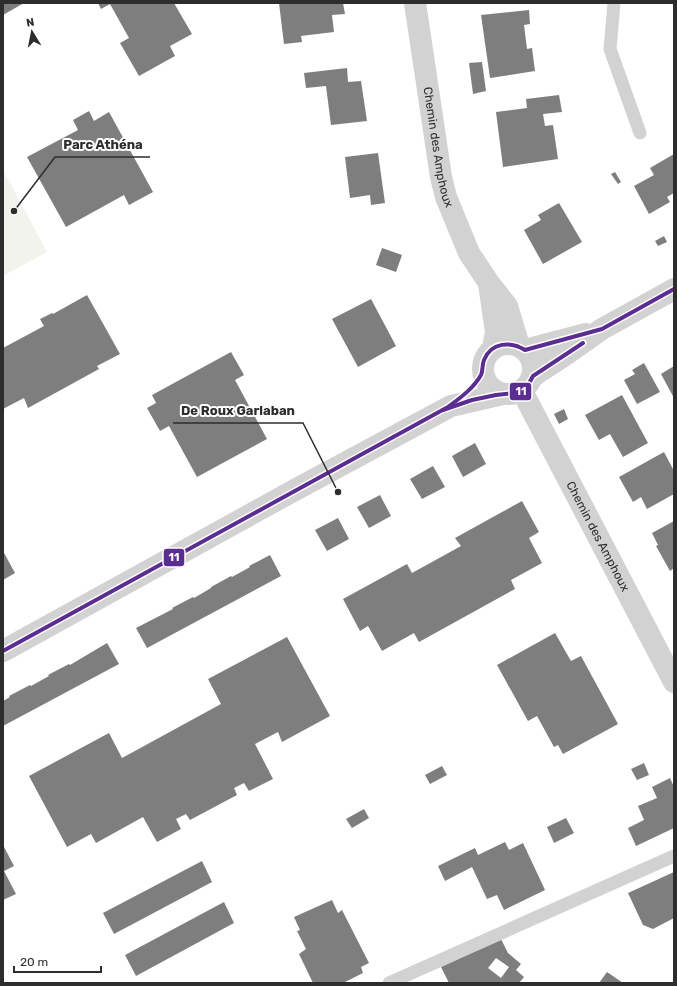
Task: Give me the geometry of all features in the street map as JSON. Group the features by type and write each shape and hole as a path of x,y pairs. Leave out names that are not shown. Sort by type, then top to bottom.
{"street":[{"name":"Chemin des Amphoux","path":"415,3 441,176 446,197 469,253 489,283 507,306 522,348"},
{"name":"Chemin des Amphoux","path":"489,283 496,332 493,348"},
{"path":"3,651 451,406 519,387 602,329 674,289"},
{"path":"522,348 565,340 602,329"},
{"path":"510,343 522,348 531,357 534,366 519,387 494,390 486,383 482,373 486,355 493,348 501,344 510,343"},
{"path":"451,406 473,385 482,373"},
{"name":"Chemin des Amphoux","path":"519,387 674,682"}],"lane":[{"path":"614,3 610,49 640,133"},
{"path":"389,983 674,856"}],"shaded area":[{"path":"3,170 47,252 3,276"}],"building":[{"path":"3,3 24,3 3,15"},
{"path":"98,3 174,3 192,34 170,46 175,56 139,76 120,43 129,38 110,4 101,9"},
{"path":"279,3 343,3 345,14 332,15 334,32 301,36 302,42 284,44"},
{"path":"529,10 530,24 524,25 527,49 532,48 535,71 490,78 481,15"},
{"path":"482,62 486,91 473,94 469,63"},
{"path":"347,68 348,82 361,81 367,121 331,125 326,86 306,88 304,73"},
{"path":"559,95 562,112 543,114 545,126 553,125 558,159 503,167 496,112 527,108 526,99"},
{"path":"89,111 94,121 109,112 153,192 129,205 124,195 66,227 27,157 78,130 73,120"},
{"path":"378,153 385,203 371,205 370,195 350,198 345,157"},
{"path":"674,154 674,193 667,197 670,202 649,214 634,186 654,175 650,168"},
{"path":"615,172 621,182 618,184 611,174"},
{"path":"559,203 582,242 543,264 524,230 541,220 538,215"},
{"path":"664,236 667,242 658,246 655,241"},
{"path":"382,248 402,255 396,272 376,265"},
{"path":"87,295 120,354 97,366 99,369 28,408 24,398 3,409 3,348 44,326 40,319 52,313 53,314"},
{"path":"371,299 396,346 358,367 332,319"},
{"path":"231,352 244,375 235,380 267,439 197,477 169,426 160,431 147,408 156,403 152,395"},
{"path":"644,363 660,392 637,404 624,380 635,374 632,370"},
{"path":"674,366 674,398 661,374"},
{"path":"622,395 648,443 623,457 610,434 599,440 585,415"},
{"path":"564,409 568,419 559,424 554,414"},
{"path":"475,443 486,464 463,477 452,456"},
{"path":"664,452 674,471 674,494 647,509 641,497 633,502 619,477"},
{"path":"433,466 445,487 422,499 410,479"},
{"path":"380,495 391,516 369,528 357,507"},
{"path":"522,501 539,532 529,538 542,563 511,580 515,589 419,642 414,633 382,651 368,626 360,631 343,599 407,564 412,573 461,546 455,538"},
{"path":"338,518 349,539 327,551 315,530"},
{"path":"674,521 674,568 670,571 656,546 658,545 652,533"},
{"path":"3,551 15,573 3,580"},
{"path":"270,555 281,576 147,648 136,628 193,597 194,598 211,587 231,576 232,577"},
{"path":"555,633 571,661 581,656 618,724 563,754 558,745 554,747 537,716 528,721 497,665"},
{"path":"287,637 330,716 282,742 278,732 255,744 273,779 249,791 244,783 234,788 237,795 190,820 186,814 176,819 181,829 157,842 143,817 96,843 91,834 67,847 29,776 109,733 122,758 221,704 208,679"},
{"path":"107,643 119,664 3,726 3,701 10,697 9,696 30,685 31,686 69,664 70,665"},
{"path":"644,763 649,775 637,780 631,769"},
{"path":"442,766 447,775 430,784 425,775"},
{"path":"670,778 674,787 674,828 636,846 628,828 644,820 638,806 657,798 652,787"},
{"path":"364,809 369,818 352,828 346,819"},
{"path":"566,818 574,833 554,843 547,827"},
{"path":"505,842 509,850 523,843 545,890 504,910 497,895 487,899 472,867 445,881 438,866 475,848 478,855"},
{"path":"3,845 14,866 4,871 16,894 3,900"},
{"path":"202,861 212,882 114,934 103,913"},
{"path":"674,872 674,918 653,929 643,925 628,893"},
{"path":"332,900 338,913 342,910 369,963 361,967 363,973 343,983 313,983 299,954 306,949 297,931 300,930 294,917"},
{"path":"224,902 234,923 136,976 125,955"},
{"path":"501,939 508,953 521,964 516,970 524,977 519,983 449,983 441,967","holes":["496,958 509,967 501,978 488,968"]},
{"path":"607,972 623,983 599,983"}],"transit line":[{"name":"11","path":"3,651 448,407 474,385 481,375 483,362 487,354 496,347 508,344 525,350 602,329 674,289"},
{"name":"11","path":"443,410 472,400 522,391 527,387 533,376 583,343"}],"place":[{"name":"Parc Athéna","path":"14,211"},
{"name":"De Roux Garlaban","path":"338,492"}]}
